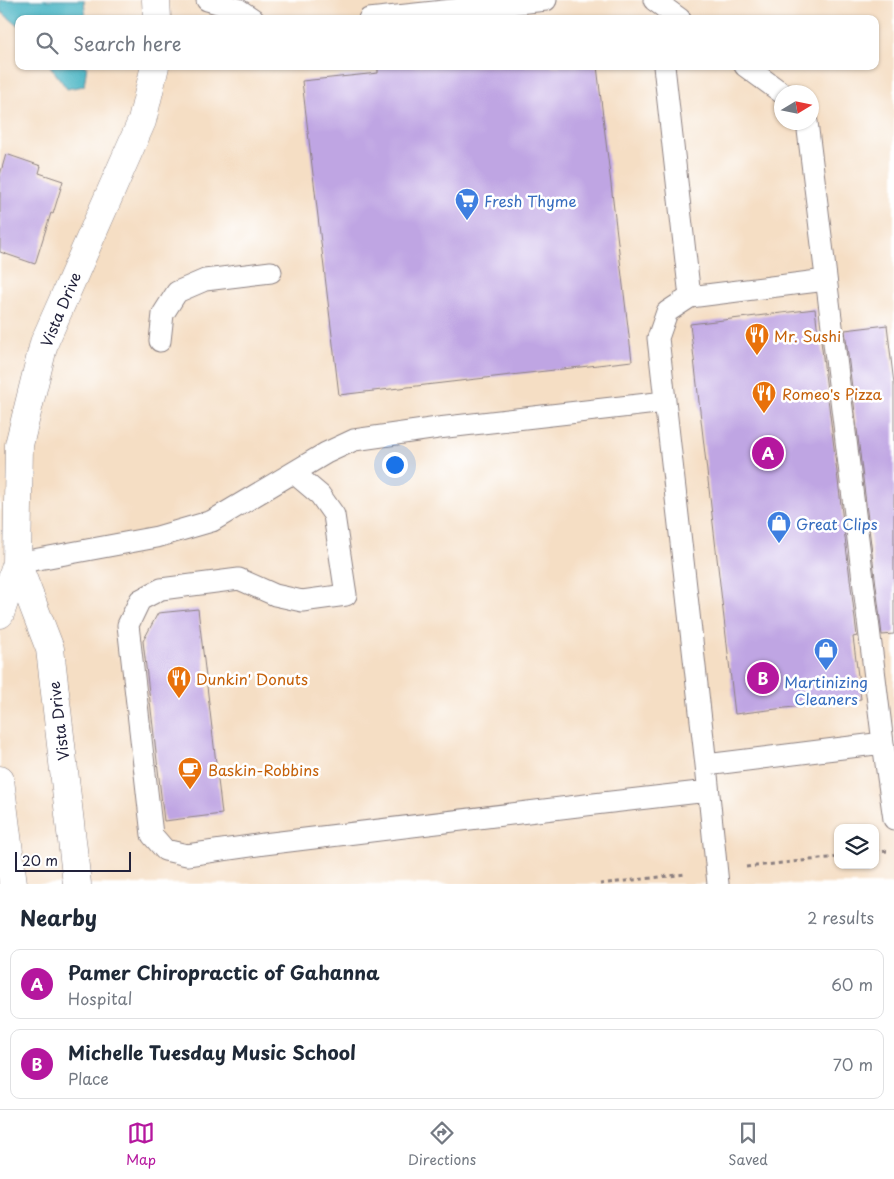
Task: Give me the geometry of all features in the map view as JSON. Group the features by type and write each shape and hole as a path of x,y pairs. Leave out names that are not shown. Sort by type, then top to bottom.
{"street":[{"path":"156,0 157,15"},
{"name":"Vista Drive","path":"0,614 17,563 19,445 44,342 142,121 154,70"},
{"name":"Vista Drive","path":"17,563 50,649 77,884"},
{"path":"0,780 13,884"}],"lane":[{"path":"207,0 238,9 247,15"},
{"path":"406,15 546,0"},
{"path":"657,7 672,15"},
{"path":"664,70 690,297"},
{"path":"750,70 774,87"},
{"path":"808,130 894,819"},
{"path":"160,341 163,314 176,292 205,280 271,272"},
{"path":"718,884 658,338 667,312 690,297 826,280"},
{"path":"17,563 157,537 212,521 326,453 354,440 438,428 665,402"},
{"path":"294,473 320,495 334,515 346,595 302,602 275,595 239,579 161,590 140,600 128,625 152,835 166,850 187,855 264,844 708,791"},
{"path":"706,765 884,743"}],"path":[{"path":"879,852 894,850"}],"water":[{"path":"0,0 84,0 86,15 15,15 15,23 0,11"},
{"path":"53,70 86,70 84,86 67,89"}],"building":[{"name":"Fresh Thyme","path":"378,70 597,70 632,361 339,395 302,81 378,73"},
{"path":"6,154 41,166 39,173 63,181 35,264 0,252 0,175"},
{"path":"815,309 818,333 820,333 857,636 853,637 861,699 735,714 690,324"},
{"path":"887,325 894,384 894,634 882,635 845,330"},
{"name":"Dunkin' Donuts","path":"198,609 222,814 164,821 143,641 158,613"}],"place":[{"name":"Fresh Thyme","path":"467,221"},
{"name":"Mr. Sushi","path":"757,356"},
{"name":"Romeo's Pizza","path":"764,414"},
{"name":"Pamer Chiropractic of Gahanna","path":"768,453"},
{"name":"Great Clips","path":"779,544"},
{"name":"Martinizing Cleaners","path":"826,671"},
{"name":"Michelle Tuesday Music School","path":"763,678"},
{"name":"Dunkin' Donuts","path":"179,699"},
{"name":"Baskin-Robbins","path":"190,790"}]}
